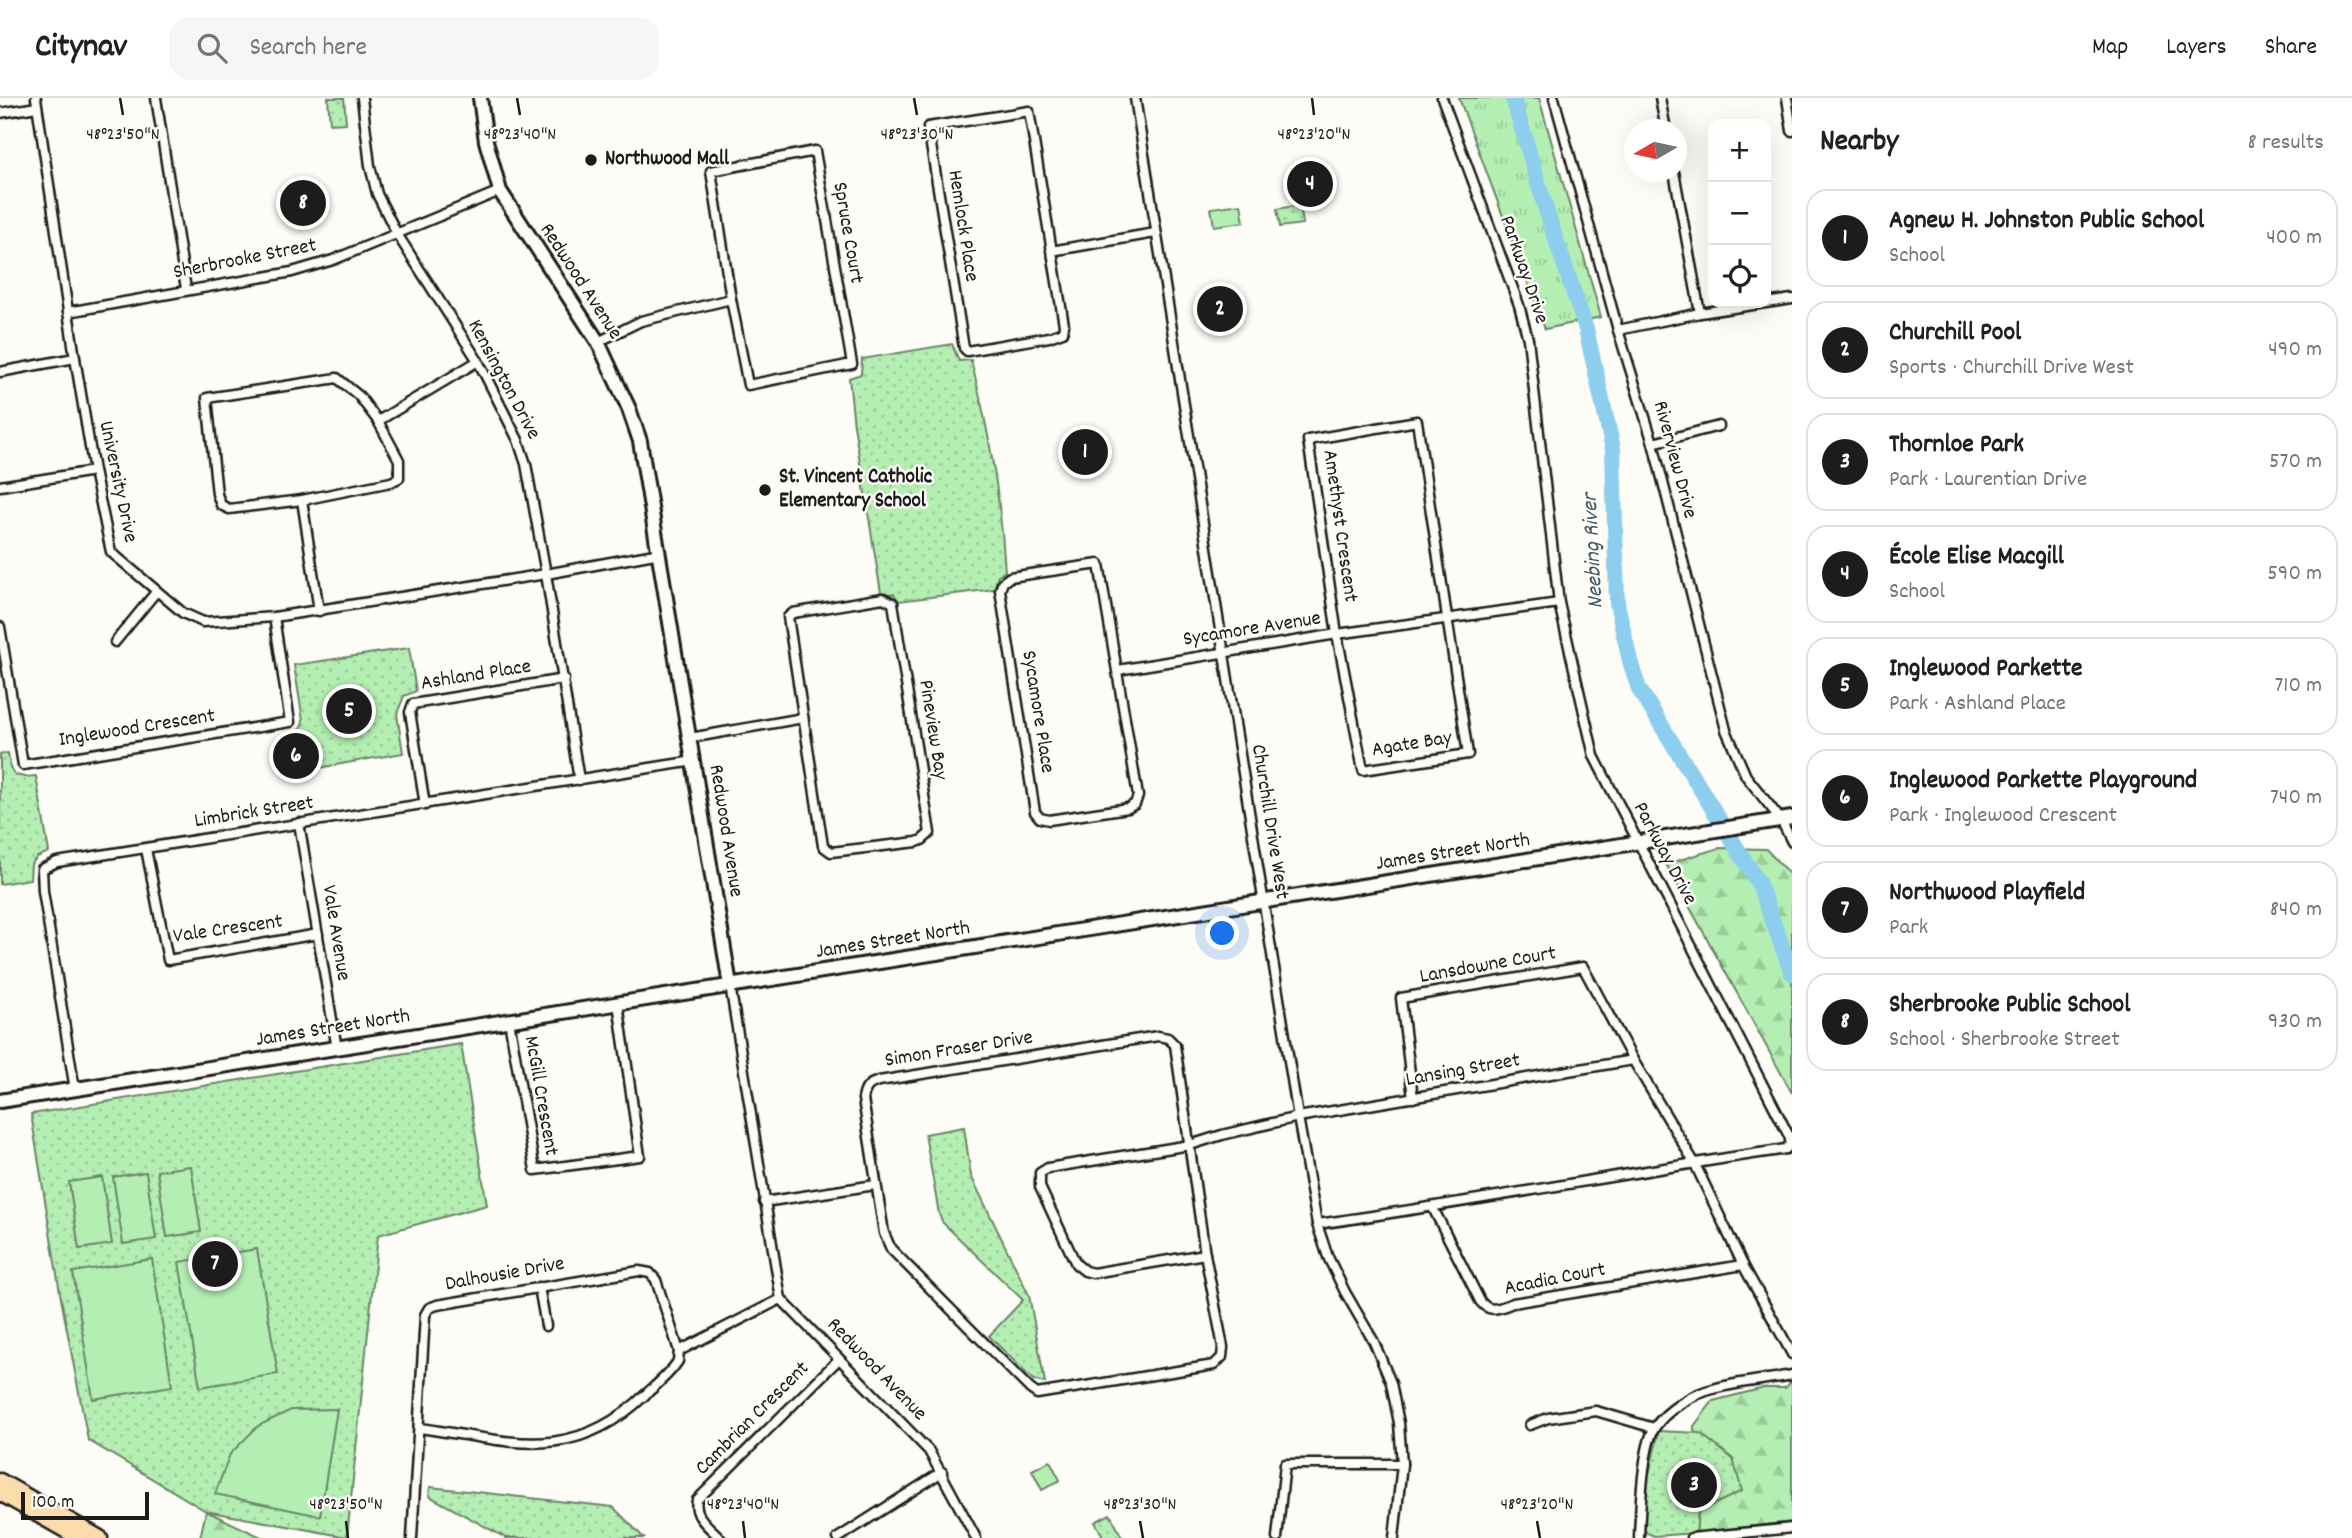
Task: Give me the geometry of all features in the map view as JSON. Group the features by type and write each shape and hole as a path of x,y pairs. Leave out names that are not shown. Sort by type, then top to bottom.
{"highway":[{"path":"0,1481 100,1538"},
{"path":"0,1493 79,1538"}],"street":[{"path":"156,98 186,289"},
{"name":"Kensington Drive","path":"362,98 370,166 377,194 397,234 478,361 518,440 526,464 579,780"},
{"name":"Redwood Avenue","path":"480,98 486,141 500,191 598,342 629,409 640,441 781,1299 929,1451 976,1538"},
{"name":"Churchill Drive West","path":"1135,98 1317,1224 1328,1257 1374,1342 1391,1383 1399,1423 1402,1464 1394,1538"},
{"name":"Parkway Drive","path":"1317,1224 1433,1208 1694,1162 1786,1149 1790,1144 1790,1138 1594,756 1559,603 1528,340 1519,305 1442,98"},
{"name":"Riverview Drive","path":"1554,98 1618,330 1653,443 1726,730 1746,776 1786,819 1792,842"},
{"path":"1660,98 1664,119"},
{"path":"1787,98 1792,131"},
{"path":"0,113 37,103"},
{"name":"University Drive","path":"37,103 75,358 111,552 156,593 183,613 203,622 274,617 660,553"},
{"name":"Hemlock Place","path":"1029,111 1051,251 1063,332 1049,337 967,351 964,348 928,127 1029,111"},
{"name":"Spruce Court","path":"815,151 852,364 748,385 731,299 710,171 815,151"},
{"path":"1676,182 1700,313"},
{"name":"Sherbrooke Street","path":"68,312 292,272 333,260 500,191"},
{"path":"1051,251 1155,233"},
{"path":"598,342 641,321 731,299"},
{"path":"1618,330 1700,313 1792,299"},
{"path":"0,372 75,358"},
{"path":"378,421 478,361"},
{"path":"337,378 359,396 378,421 399,460 399,478 391,482 302,500 229,509 220,505 207,398 337,378"},
{"name":"Amethyst Crescent","path":"1337,634 1308,440 1417,421 1447,620"},
{"path":"1653,443 1719,426"},
{"path":"0,486 94,471"},
{"path":"302,500 319,611"},
{"name":"Sycamore Place","path":"1099,564 1118,670 1138,796 1135,804 1128,808 1049,820 1040,818 1035,812 1000,590 1003,582 1010,577 1099,564"},
{"path":"115,642 156,593"},
{"name":"Pineview Bay","path":"889,599 894,609 929,828 927,837 917,842 827,850 823,846 803,718 788,617 793,613 889,599"},
{"name":"Sycamore Avenue","path":"1118,670 1337,634 1559,603"},
{"name":"Inglewood Crescent","path":"0,627 23,765 290,722 274,617"},
{"name":"Agate Bay","path":"1337,634 1363,770 1468,754 1447,620"},
{"name":"Ashland Place","path":"425,805 410,712 413,704 564,679"},
{"path":"690,738 803,718"},
{"name":"Limbrick Street","path":"75,1090 43,891 43,869 57,862 694,761"},
{"name":"James Street North","path":"0,1101 1786,819"},
{"name":"Vale Avenue","path":"299,823 337,1049"},
{"name":"Vale Crescent","path":"146,849 168,960 318,934"},
{"name":"Lansdowne Court","path":"1413,1098 1401,998 1583,967 1633,1060 1694,1162 1743,1265 1792,1354"},
{"name":"McGill Crescent","path":"509,1020 535,1170 640,1156 618,1003"},
{"name":"Simon Fraser Drive","path":"1158,1036 1168,1038 1175,1045 1205,1254 1223,1347 1218,1363 1037,1394 891,1249 884,1233 876,1185 863,1098 871,1083 1158,1036"},
{"name":"Lansing Street","path":"1205,1254 1093,1273 1085,1271 1076,1264 1040,1187 1040,1173 1048,1168 1190,1145 1298,1117 1633,1060"},
{"path":"764,1202 876,1185"},
{"name":"Acadia Court","path":"1433,1208 1480,1301 1486,1308 1493,1310 1513,1303 1743,1265"},
{"name":"Dalhousie Drive","path":"412,1538 425,1315 429,1308 639,1271 650,1273 656,1280 678,1351"},
{"path":"539,1287 546,1326"},
{"path":"419,1429 533,1443 577,1438 602,1428 626,1413 676,1365 678,1351 781,1299"},
{"name":"Cambrian Crescent","path":"720,1538 700,1517 695,1506 697,1500 839,1359"},
{"path":"1639,1538 1642,1483 1654,1428 1670,1413 1704,1392 1792,1375"},
{"path":"1530,1425 1548,1418 1596,1411 1654,1428"},
{"path":"1277,1538 1285,1464 1402,1464"},
{"path":"838,1538 942,1472"},
{"path":"1692,1538 1792,1528"}],"green space":[{"path":"328,98 344,98 346,123 330,124"},
{"path":"1459,98 1539,98 1601,317 1545,329"},
{"path":"1241,204 1244,222 1214,226 1211,208"},
{"path":"1300,205 1303,224 1280,227 1277,209"},
{"path":"952,344 959,361 971,360 989,438 1005,572 998,575 994,589 899,601 894,594 881,593 849,378 861,374 862,359"},
{"path":"409,648 416,691 404,696 397,714 403,753 290,773 284,735 297,733 303,720 294,665"},
{"path":"8,753 10,767 15,775 36,776 49,852 37,857 31,864 30,879 0,884 0,754"},
{"path":"1719,848 1766,849 1792,877 1792,1093 1666,864"},
{"path":"461,1044 487,1205 378,1235 347,1537 206,1511 88,1440 60,1293 31,1114"},
{"path":"964,1127 971,1176 1029,1295 1045,1383 1033,1380 989,1336 1023,1300 943,1223 939,1214 925,1134"},
{"path":"191,1166 201,1232 167,1237 157,1171"},
{"path":"146,1172 156,1239 123,1244 113,1177"},
{"path":"102,1177 112,1244 79,1249 69,1182"},
{"path":"257,1249 278,1374 200,1387 179,1262"},
{"path":"152,1259 172,1386 93,1399 73,1272"},
{"path":"1792,1381 1792,1522 1696,1533 1698,1512 1694,1426 1713,1401 1764,1388 1785,1388"},
{"path":"337,1409 320,1516 215,1494 230,1454 258,1426 291,1410"},
{"path":"1659,1431 1700,1433 1733,1459 1742,1491 1698,1512 1696,1533 1654,1536 1644,1529 1648,1478"},
{"path":"1050,1461 1060,1480 1042,1490 1032,1470"},
{"path":"430,1487 613,1507 644,1538 506,1538 429,1496"},
{"path":"206,1511 263,1538 200,1538"},
{"path":"1110,1514 1121,1538 1104,1538 1095,1522"}],"waterway":[{"name":"Neebing River","path":"1513,98 1547,213 1586,329 1613,449 1617,603 1630,661 1639,689 1759,884 1792,973"}],"place":[{"name":"Northwood Mall","path":"591,160"},
{"name":"École Elise Macgill","path":"1310,184"},
{"name":"Sherbrooke Public School","path":"303,203"},
{"name":"Churchill Pool","path":"1220,309"},
{"name":"Agnew H. Johnston Public School","path":"1085,452"},
{"name":"St. Vincent Catholic Elementary School","path":"765,490"},
{"name":"Inglewood Parkette","path":"349,711"},
{"name":"Inglewood Parkette Playground","path":"296,756"},
{"name":"Northwood Playfield","path":"215,1264"},
{"name":"Thornloe Park","path":"1694,1485"}]}
